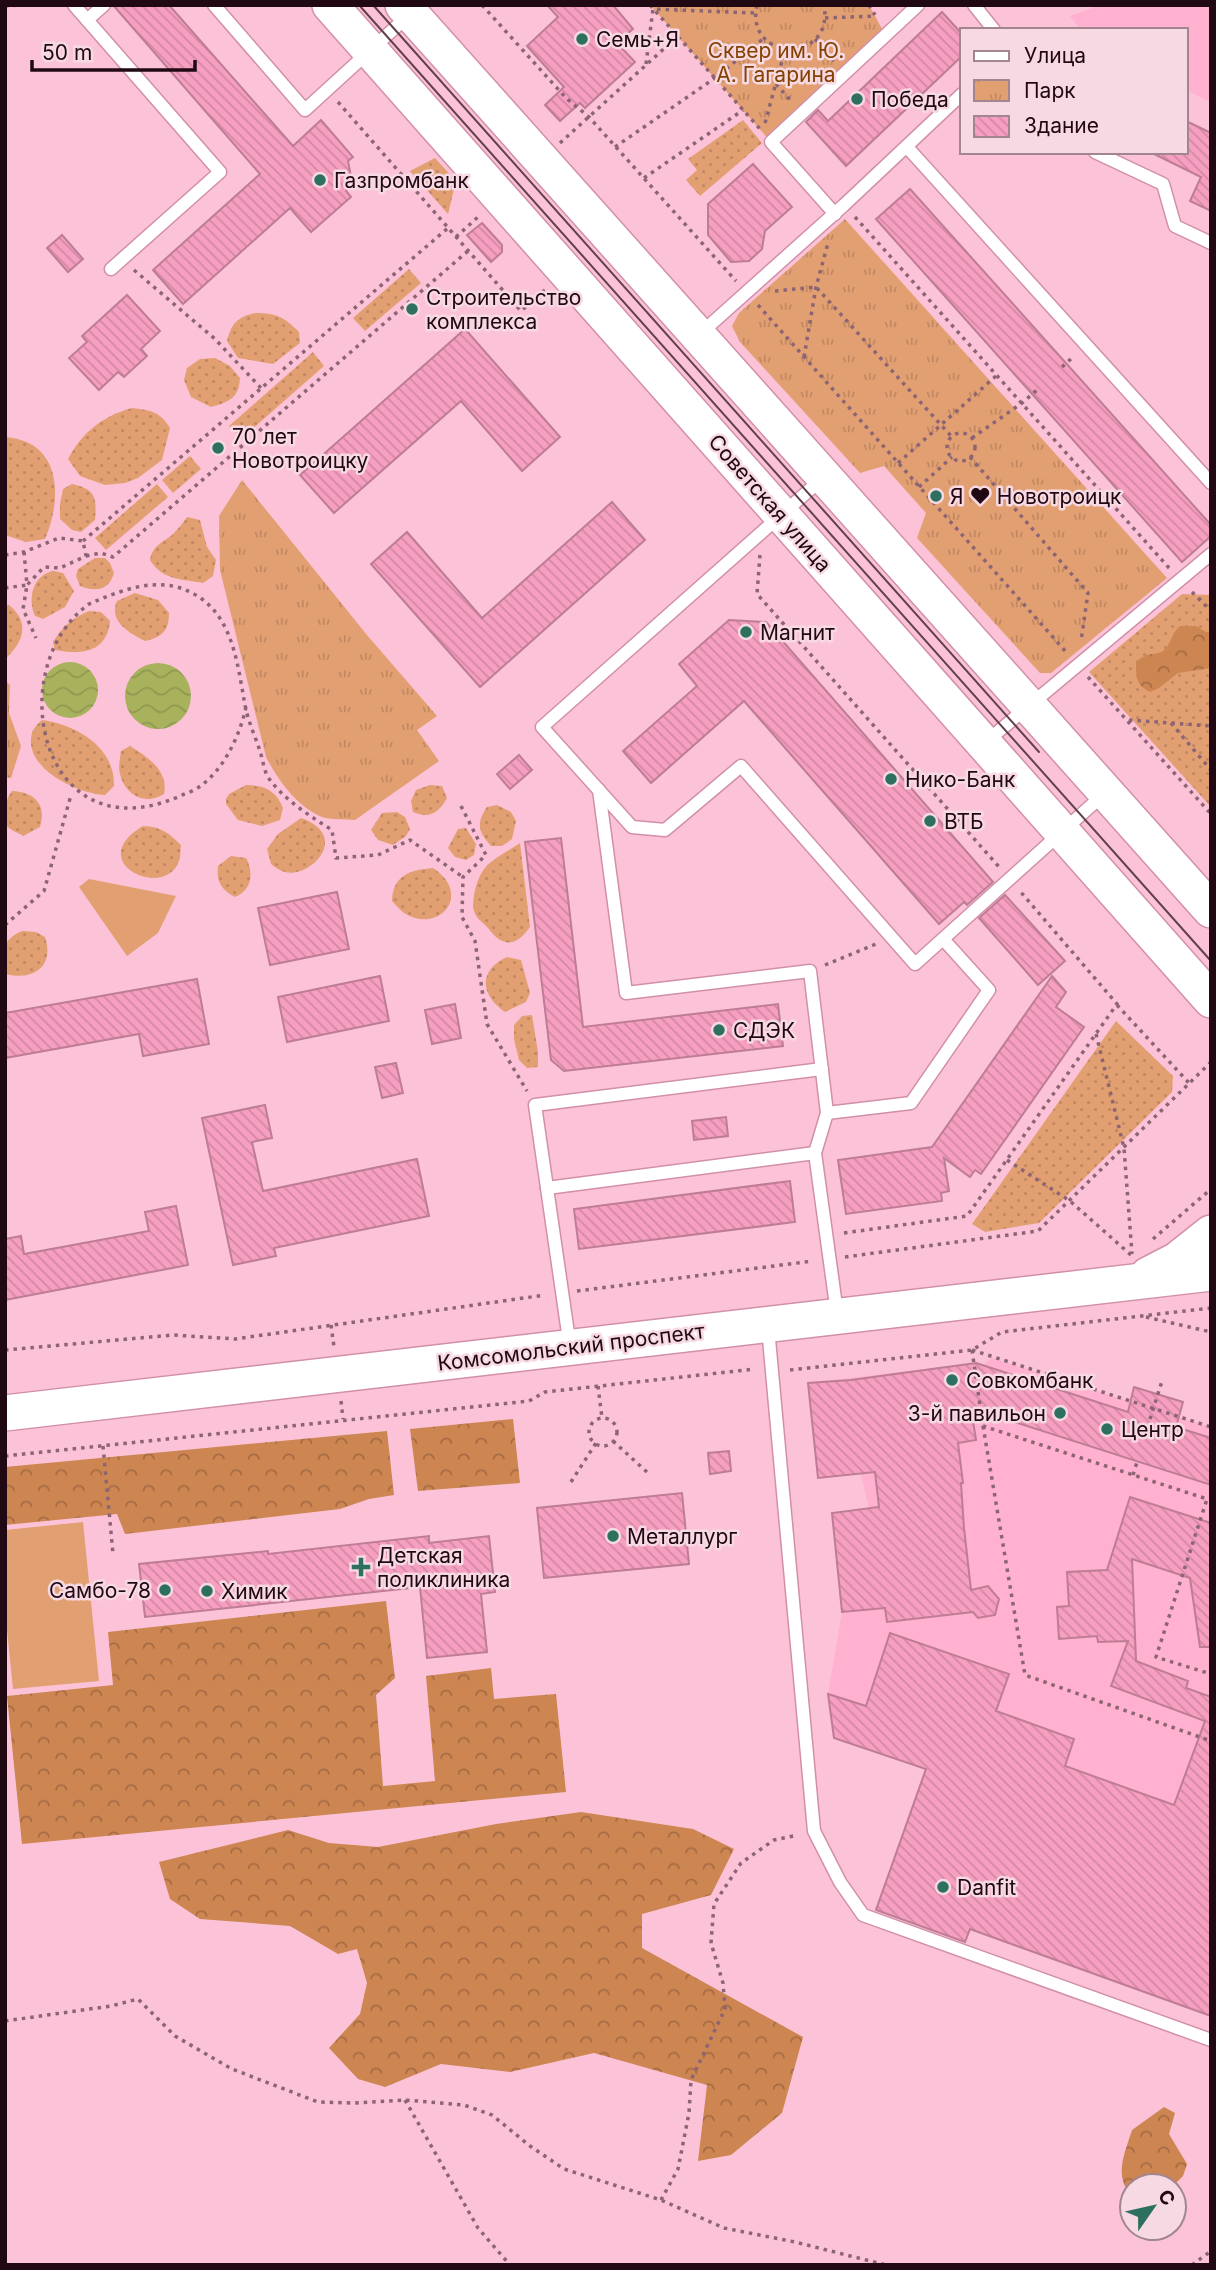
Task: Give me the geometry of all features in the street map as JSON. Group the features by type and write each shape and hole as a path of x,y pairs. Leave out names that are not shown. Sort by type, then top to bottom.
{"main road":[{"name":"Советская улица","path":"330,5 771,524 984,744 1211,1000"},
{"path":"407,10 1211,910"},
{"name":"Комсомольский проспект","path":"5,1413 838,1316 1137,1262 1177,1260 1211,1233"},
{"name":"Комсомольский проспект","path":"1137,1262 1211,1273"}],"lane":[{"path":"74,5 220,172 111,269"},
{"path":"87,20 104,5"},
{"path":"214,5 305,110 370,50 407,10"},
{"path":"839,210 771,142 918,5"},
{"path":"974,5 992,28"},
{"path":"698,336 839,210 960,96"},
{"path":"907,147 1211,483"},
{"path":"1099,154 1163,184 1175,226 1211,243"},
{"path":"824,477 542,727 632,827 665,830 741,766 915,964 1106,793"},
{"path":"984,744 1211,554"},
{"path":"599,789 626,993 810,971 827,1113 815,1153 838,1316"},
{"path":"827,1113 912,1102 989,990 943,939"},
{"path":"570,1347 535,1105 822,1069"},
{"path":"547,1188 815,1153"},
{"path":"768,1324 814,1831 840,1882 863,1915 1211,2040"}],"path":[{"path":"5,6 20,5"},
{"path":"482,5 566,98 589,117 1211,814"},
{"path":"757,5 755,13 758,29 772,44 785,49 803,47 820,34 825,18 824,5"},
{"path":"645,66 652,7"},
{"path":"652,7 755,13"},
{"path":"652,7 763,132 785,49"},
{"path":"825,18 875,16"},
{"path":"556,146 678,36"},
{"path":"615,147 715,78 764,38"},
{"path":"815,39 845,74"},
{"path":"776,84 802,114"},
{"path":"327,90 521,312 545,290"},
{"path":"643,178 743,110"},
{"path":"804,357 817,288 839,210"},
{"path":"839,210 1022,403 1179,580 1211,611"},
{"path":"456,237 480,215"},
{"path":"5,555 24,552 59,538 83,541 448,228"},
{"path":"5,588 27,585 44,567 60,568 86,556 101,553 113,556 468,251"},
{"path":"122,259 215,339 261,388"},
{"path":"747,293 817,288"},
{"path":"817,288 952,437"},
{"path":"898,463 996,375"},
{"path":"972,438 1037,390"},
{"path":"960,433 972,438 975,446 970,457 961,460 953,457 948,445 952,437 960,433"},
{"path":"919,487 953,457"},
{"path":"970,457 1088,593 1077,664"},
{"path":"771,524 757,594 1189,1083"},
{"path":"83,541 86,556"},
{"path":"24,552 27,585 23,609 36,638 43,632"},
{"path":"71,613 131,586 157,584 199,596 219,615 234,648 243,681 246,707 269,779 301,810 332,830 336,858 378,855 410,840 463,877"},
{"path":"61,789 98,807 121,808 170,800 199,787 220,766 241,728 246,707"},
{"path":"1127,720 1211,726"},
{"path":"1171,723 1211,770"},
{"path":"5,925 44,891 71,795"},
{"path":"461,806 486,855 463,877 462,917 475,941 487,1024 535,1105"},
{"path":"810,971 891,938"},
{"path":"827,1236 967,1216 1117,1004"},
{"path":"1096,1034 1124,1148 1137,1262"},
{"path":"5,1350 173,1335 235,1339 561,1293 1038,1231 1209,1064 1211,1070"},
{"path":"1006,1160 1070,1201 1137,1262"},
{"path":"1152,1240 1211,1189"},
{"path":"972,1350 1002,1332 1211,1308"},
{"path":"1141,1316 1211,1332"},
{"path":"331,1325 335,1356"},
{"path":"972,1350 1025,1675 1211,1741"},
{"path":"5,1456 530,1401 545,1392 761,1368 772,1372 972,1350 1211,1427"},
{"path":"1150,1419 1162,1381"},
{"path":"598,1387 602,1418"},
{"path":"341,1401 343,1419"},
{"path":"602,1418 611,1420 617,1427 613,1441 607,1445 596,1443 590,1435 591,1426 602,1418"},
{"path":"983,1426 1207,1499 1156,1657 1211,1674"},
{"path":"613,1441 648,1473"},
{"path":"571,1482 596,1443"},
{"path":"103,1446 113,1554"},
{"path":"1133,1475 1137,1462"},
{"path":"661,2200 678,2169 689,2113 691,2080 724,2010 723,1983 711,1943 714,1904 741,1863 774,1840 814,1831"},
{"path":"5,2021 111,2006 138,1999 175,2036 186,2043 232,2069 318,2102 405,2100 464,2105 492,2115 564,2169 661,2200 724,2228 795,2242 886,2265"},
{"path":"405,2100 478,2228 510,2265"},
{"path":"1192,2265 1211,2252"}],"shaded area":[{"path":"1093,5 1211,5 1211,102 1188,91 1188,28 1079,28 1070,16 1093,8"},
{"path":"992,1358 1211,1427 1211,2016 1166,2000 1173,1980 1055,1959 985,1935 1014,1850 909,1814 925,1769 834,1738 828,1694 842,1612 832,1513 869,1509 861,1474 818,1478 808,1383 965,1364 982,1365"}],"green space":[{"name":"Сквер им. Ю. А. Гагарина","path":"650,5 869,5 886,36 771,142"},
{"path":"743,120 762,143 700,196 686,180 697,170 688,159"},
{"path":"435,158 456,181 448,214 410,171"},
{"path":"845,219 1167,578 1051,673 1040,673 917,538 926,513 884,466 860,473 740,342 732,326 739,313"},
{"path":"409,269 421,283 365,331 353,318"},
{"path":"255,313 280,317 299,332 300,343 273,364 238,358 227,341 236,322"},
{"path":"313,352 324,366 241,439 229,426"},
{"path":"215,358 230,366 240,378 238,390 232,398 211,407 191,397 184,380 187,368 200,359"},
{"path":"132,408 154,413 163,418 170,428 162,460 138,478 125,483 105,485 80,476 68,459 80,441 94,426"},
{"path":"5,437 24,441 37,449 47,460 53,474 54,506 45,539 26,542 5,535"},
{"path":"190,456 201,469 173,493 162,480"},
{"path":"242,480 367,635 437,716 417,730 439,761 355,820 322,817 304,806 282,783 266,757 220,570 219,516"},
{"path":"72,484 86,489 95,500 95,520 81,532 72,530 60,519 63,489"},
{"path":"157,484 168,497 106,550 95,538"},
{"path":"187,517 200,520 207,547 216,560 213,576 203,583 166,575 150,560 161,542 172,535"},
{"path":"95,558 105,558 110,563 114,573 112,579 101,588 80,586 76,576 78,569"},
{"path":"54,571 63,573 74,591 65,607 43,619 35,616 32,595 41,577"},
{"path":"135,593 158,600 169,613 166,629 145,641 122,626 115,615 117,601"},
{"path":"1182,594 1211,595 1211,807 1089,672"},
{"path":"9,605 20,619 22,633 20,640 5,659 5,606"},
{"path":"89,611 101,612 110,621 104,640 98,646 83,651 55,650 53,642 60,632"},
{"path":"1180,626 1196,626 1211,635 1211,668 1178,673 1150,692 1142,687 1138,680 1136,662 1165,649"},
{"path":"5,680 10,685 9,713 21,746 11,778 5,777"},
{"path":"42,720 68,727 101,749 113,772 114,786 105,795 67,784 44,768 35,757 31,746 33,731"},
{"path":"130,746 156,766 163,778 164,794 150,799 143,798 126,788 119,763 121,751"},
{"path":"246,785 258,786 273,793 283,808 280,820 262,826 238,820 226,804 226,799 229,794"},
{"path":"430,785 442,786 447,798 444,803 429,815 413,812 411,801 416,790"},
{"path":"12,791 33,797 42,812 40,827 23,836 8,827 5,822 5,808"},
{"path":"497,805 511,812 516,821 512,839 502,846 491,846 481,832 480,823 487,807"},
{"path":"397,812 405,817 410,829 406,836 393,845 378,840 371,830 382,813"},
{"path":"301,818 316,826 324,835 322,854 305,869 283,871 271,864 267,849 278,834"},
{"path":"143,826 164,831 181,845 180,859 171,872 159,877 145,877 133,872 124,863 121,852 126,839"},
{"path":"466,828 476,844 474,855 466,860 455,857 448,848 458,829"},
{"path":"520,843 530,927 515,941 504,942 478,918 473,901 484,869"},
{"path":"231,856 246,858 251,875 248,886 235,897 223,888 218,876 218,866"},
{"path":"433,868 445,879 451,890 447,909 439,916 429,919 404,913 392,901 399,880 410,872"},
{"path":"89,879 176,896 158,933 127,956 79,887"},
{"path":"22,931 36,932 45,937 47,956 44,964 33,973 15,976 5,974 5,948 10,938"},
{"path":"507,957 521,960 530,993 526,1002 505,1012 491,998 486,983 491,969"},
{"path":"532,1015 538,1067 527,1068 519,1060 514,1025 522,1016"},
{"path":"1116,1021 1173,1076 1172,1092 1039,1223 985,1232 972,1224"},
{"path":"513,1419 520,1483 418,1491 410,1429"},
{"path":"387,1431 394,1495 369,1499 340,1509 125,1534 117,1514 5,1525 5,1467"},
{"path":"83,1522 99,1681 13,1689 5,1610 5,1530"},
{"path":"386,1601 395,1678 376,1695 383,1786 435,1781 426,1676 491,1668 494,1699 556,1694 566,1792 22,1844 7,1696 113,1685 108,1632"},
{"path":"581,1812 693,1829 734,1849 711,1895 642,1914 642,1948 803,2037 782,2113 731,2155 698,2161 707,2085 594,2053 510,2072 441,2064 385,2087 358,2079 329,2048 360,2014 367,1983 357,1949 338,1954 290,1926 200,1919 170,1899 159,1862 288,1830 329,1843 378,1847 496,1824"},
{"path":"1164,2107 1175,2113 1169,2134 1187,2164 1184,2172 1122,2172 1132,2130"}],"water":[{"path":"70,662 81,664 90,670 96,679 96,701 90,710 81,716 70,718 59,716 50,710 44,701 42,690 44,679 50,670 59,664"},
{"path":"152,663 164,663 176,668 186,678 191,696 189,709 176,724 164,729 152,729 140,724 130,714 125,702 125,690 130,678 140,668"}],"building":[{"path":"113,5 169,5 293,146 321,120 353,157 348,161 352,182 346,191 351,197 311,232 290,208 183,304 153,270 260,174"},
{"path":"547,5 613,5 633,29 617,43 635,62 585,108 580,103 560,121 545,105 564,87 527,46 558,17"},
{"path":"942,12 960,32 960,58 846,166 806,122 818,110 828,121"},
{"path":"1188,122 1211,133 1211,211 1190,201 1201,177 1154,154 1188,154"},
{"path":"753,164 792,207 765,231 762,249 749,261 731,262 708,235 708,204"},
{"path":"910,189 1211,525 1211,536 1182,562 876,219"},
{"path":"482,223 502,245 502,252 491,262 467,235"},
{"path":"62,235 83,259 68,272 47,248"},
{"path":"127,295 160,331 141,349 147,356 124,377 118,372 99,390 69,358 87,342 82,336"},
{"path":"465,329 560,437 522,471 461,401 334,513 300,475"},
{"path":"612,502 645,540 480,687 371,564 407,532 482,618"},
{"path":"729,620 766,622 993,882 967,905 964,902 939,924 744,701 651,783 623,751 697,686 679,664"},
{"path":"519,755 532,770 510,789 497,774"},
{"path":"561,838 583,1027 778,1004 783,1046 564,1071 551,1060 525,842"},
{"path":"337,892 349,949 270,965 258,908"},
{"path":"1005,895 1065,961 1038,985 979,918"},
{"path":"380,976 389,1021 287,1042 278,997"},
{"path":"1052,976 1066,992 1056,1007 1084,1027 981,1174 975,1170 970,1177 944,1158 949,1191 941,1193 942,1201 846,1214 838,1160 932,1147"},
{"path":"197,979 209,1044 143,1056 139,1034 5,1058 5,1013"},
{"path":"455,1004 461,1038 432,1044 425,1010"},
{"path":"396,1063 403,1093 382,1098 375,1067"},
{"path":"265,1105 272,1138 252,1142 263,1191 417,1159 429,1216 274,1248 276,1256 233,1265 202,1118"},
{"path":"726,1117 728,1136 694,1140 692,1121"},
{"path":"790,1181 795,1222 579,1249 574,1209"},
{"path":"176,1206 188,1265 5,1300 5,1239 21,1236 24,1254 149,1231 145,1212"},
{"path":"976,1363 1128,1412 1134,1387 1183,1402 1176,1427 1211,1438 1211,1485 971,1408 976,1440 958,1443 971,1590 988,1586 999,1599 995,1615 978,1618 973,1612 887,1622 885,1608 842,1612 832,1513 879,1507 875,1472 818,1478 808,1383 851,1380"},
{"path":"729,1451 731,1471 710,1474 708,1453"},
{"name":"Металлург","path":"682,1493 689,1564 544,1578 537,1508"},
{"path":"1130,1497 1211,1523 1211,1647 1200,1647 1190,1578 1132,1559 1136,1661 1188,1681 1186,1688 1211,1697 1211,2016 970,1929 965,1942 876,1910 926,1769 834,1738 828,1694 866,1706 890,1633 1009,1674 996,1711 1074,1739 1065,1766 1174,1805 1205,1721 1111,1686 1128,1641 1098,1642 1097,1636 1059,1639 1057,1607 1069,1606 1067,1572 1107,1570"},
{"path":"429,1536 429,1543 489,1536 495,1592 481,1594 487,1652 427,1658 420,1587 145,1617 139,1564 268,1551 268,1554"}],"tram line":[{"path":"359,5 1211,961"},
{"path":"373,5 1039,752"}],"place":[{"name":"Семь+Я","path":"582,39"},
{"name":"Победа","path":"857,99"},
{"name":"Газпромбанк","path":"320,180"},
{"name":"Строительство комплекса","path":"412,309"},
{"name":"70 лет Новотроицку","path":"218,448"},
{"name":"Я ❤ Новотроицк","path":"936,496"},
{"name":"Магнит","path":"746,632"},
{"name":"Нико-Банк","path":"891,779"},
{"name":"ВТБ","path":"930,821"},
{"name":"СДЭК","path":"719,1030"},
{"name":"Совкомбанк","path":"952,1380"},
{"name":"3-й павильон","path":"1060,1413"},
{"name":"Центр","path":"1107,1429"},
{"name":"Металлург","path":"613,1536"},
{"name":"Детская поликлиника","path":"361,1567"},
{"name":"Самбо-78","path":"165,1590"},
{"name":"Химик","path":"207,1591"},
{"name":"Danfit","path":"943,1887"}]}
